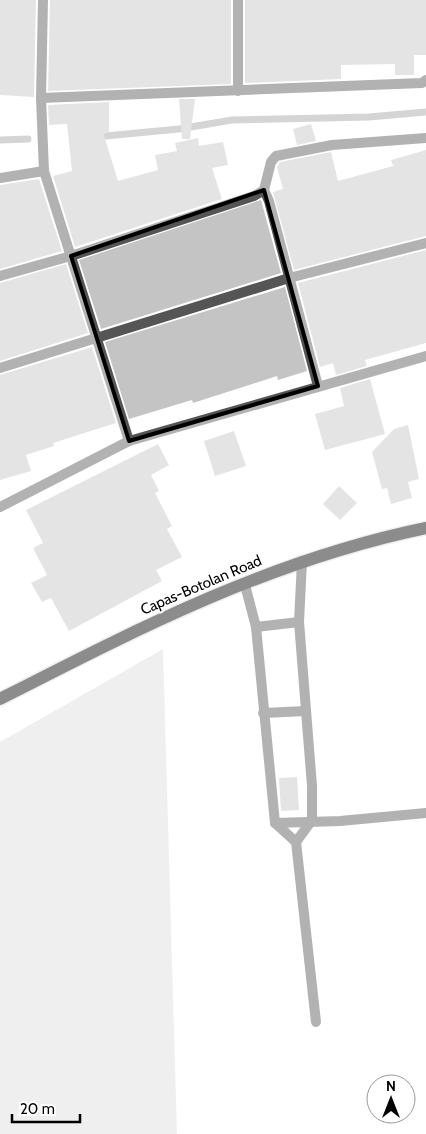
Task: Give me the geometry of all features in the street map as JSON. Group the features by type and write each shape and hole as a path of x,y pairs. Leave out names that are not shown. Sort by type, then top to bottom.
{"main road":[{"name":"Capas-Botolan Road","path":"0,699 195,602 338,549 426,528"}],"street":[{"path":"43,0 41,98 44,171 129,442"},
{"path":"238,0 238,91"},
{"path":"41,98 422,83 426,80"},
{"path":"318,386 269,201 264,190 271,162 276,156 332,145 426,138"},
{"path":"0,178 44,171"},
{"path":"0,276 71,256 254,196 264,190"},
{"path":"0,368 289,278 426,243"},
{"path":"0,507 129,442 426,356"},
{"path":"296,842 312,820 312,786 299,622 302,561"},
{"path":"244,585 256,626 275,823 296,842 316,1022"},
{"path":"256,626 299,622"},
{"path":"263,713 306,710"},
{"path":"275,823 312,820 340,821 426,813"}],"highlighted area":[{"path":"264,190 318,386 129,441 71,256"}],"shaded area":[{"path":"163,649 177,1134 0,1134 0,742"}],"building":[{"path":"0,0 36,0 34,97 0,95"},
{"path":"50,0 231,0 231,84 48,91"},
{"path":"245,0 426,0 426,55 414,55 414,75 395,75 395,64 341,65 341,79 245,83"},
{"path":"179,99 195,99 190,139 182,139"},
{"path":"109,102 109,132 103,132 118,181 158,170 155,155 177,151 175,143 198,138 199,146 223,142 228,165 212,168 222,199 75,247 53,176 72,171 67,124 49,125 48,105"},
{"path":"311,124 316,141 297,145 293,129"},
{"path":"426,150 426,236 294,270 273,192 283,189 277,167 280,162 331,152 338,181 393,166 391,160"},
{"path":"39,179 62,251 0,269 0,185"},
{"path":"261,200 281,273 101,329 79,260"},
{"path":"426,250 426,343 365,360 367,366 336,375 333,363 320,367 298,283"},
{"path":"66,264 88,333 0,361 0,283"},
{"path":"285,287 307,371 278,380 277,376 193,403 192,400 129,419 105,342"},
{"path":"92,347 116,423 53,443 54,446 26,455 31,471 0,480 0,375"},
{"path":"370,379 385,434 325,450 315,414 344,406 340,388"},
{"path":"408,425 419,479 408,482 412,498 391,504 387,488 382,489 372,452 394,429"},
{"path":"234,431 246,466 215,476 204,441"},
{"path":"158,444 169,465 151,475 159,491 155,493 172,526 167,529 182,557 156,570 162,581 69,631 51,598 42,602 31,583 47,575 33,548 43,543 26,510"},
{"path":"339,486 357,503 340,520 323,504"},
{"path":"297,777 299,810 281,811 279,778"}],"waterway":[{"path":"95,137 179,129 232,120 369,117 426,112"},
{"path":"0,140 28,139"}]}
